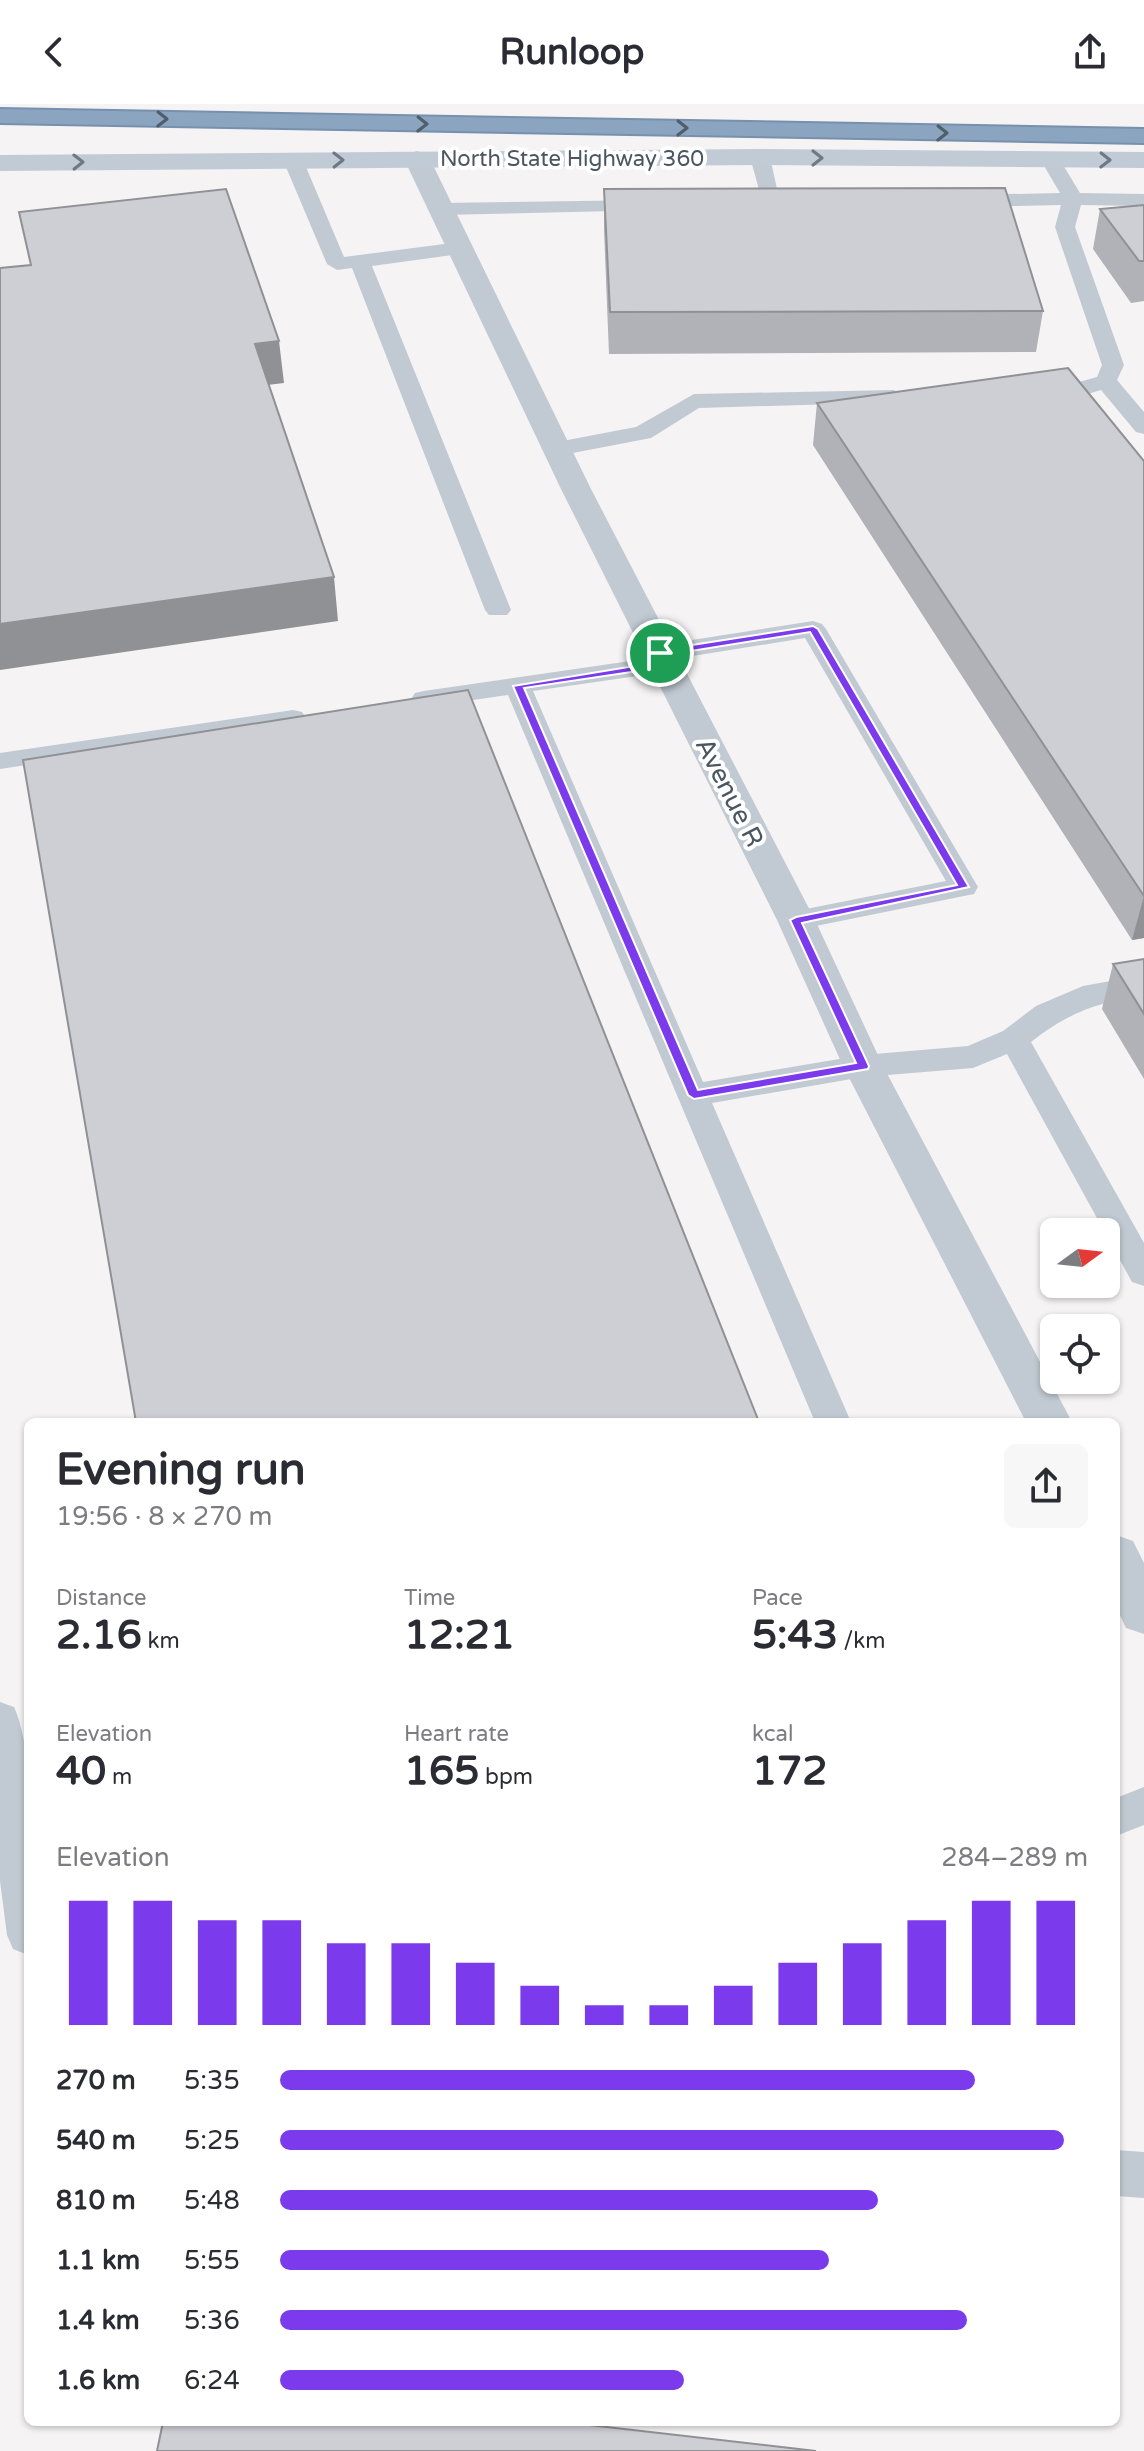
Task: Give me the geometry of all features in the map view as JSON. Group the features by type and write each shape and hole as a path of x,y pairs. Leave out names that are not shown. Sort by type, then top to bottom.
{"highway":[{"path":"0,116 1144,136"}],"main road":[{"name":"North State Highway 360","path":"0,163 760,157 1144,160"}],"street":[{"name":"Avenue R","path":"417,159 557,449 796,920 863,1066 1047,1418"}],"lane":[{"path":"760,157 763,204 818,203"},
{"path":"1017,395 1063,394 1106,381 1113,365 1065,227 1073,199 1050,159"},
{"path":"293,160 337,264 460,248"},
{"path":"945,201 1144,200"},
{"path":"442,209 677,205"},
{"path":"360,261 498,610"},
{"path":"1106,381 1144,427"},
{"path":"557,449 643,433 694,401 909,397"},
{"path":"392,704 518,686 813,629 964,887 796,920"},
{"path":"518,686 831,1418"},
{"path":"0,761 314,715"},
{"path":"694,1095 863,1066 973,1057 1014,1039 1047,1013 1070,1003 1094,993 1144,985"},
{"path":"1014,1039 1144,1273"},
{"path":"0,1720 24,1904"},
{"path":"1120,1815 1144,1806"},
{"path":"1120,2173 1144,2175"}],"building":[{"path":"1005,188 1043,311 610,312 604,189"},
{"path":"226,189 279,341 255,344 334,577 0,624 0,268 31,265 19,212"},
{"path":"1144,205 1144,261 1139,261 1100,209"},
{"path":"1068,368 1144,461 1144,896 817,403"},
{"path":"468,690 757,1418 135,1418 23,760"},
{"path":"1144,959 1144,1014 1113,964"},
{"path":"162,2426 598,2426 816,2451 157,2451"}],"route":[{"path":"813,629 964,887 796,920 863,1066 694,1095 518,686 665,664 660,653 813,629"}]}
